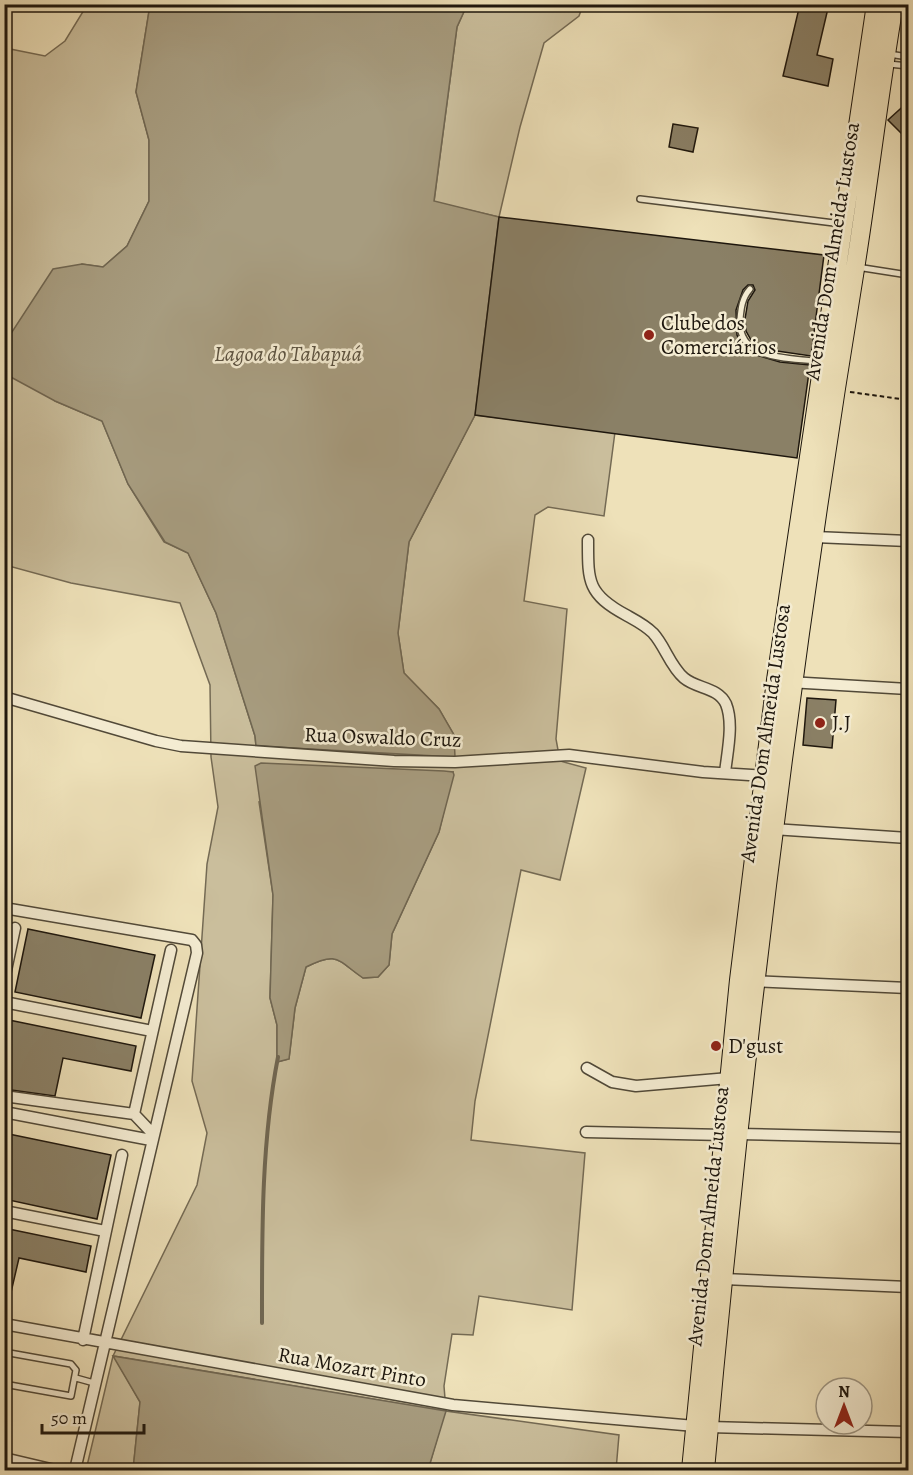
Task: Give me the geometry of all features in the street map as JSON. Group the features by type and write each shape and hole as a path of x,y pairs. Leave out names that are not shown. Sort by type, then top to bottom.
{"main road":[{"name":"Avenida Dom Almeida Lustosa","path":"876,4 881,54"},
{"name":"Avenida Dom Almeida Lustosa","path":"691,1470 702,1427 724,1279 731,1135 729,1078 773,830 785,681 823,362 852,225 864,131 894,4"},
{"name":"Avenida Dom Almeida Lustosa","path":"705,1470 702,1427 766,776 815,537 837,369 855,267 852,225"}],"street":[{"path":"815,537 909,541"},
{"path":"588,540 588,572 597,596 653,633 678,673 693,684 713,691 726,705 729,719 725,773"},
{"path":"785,681 909,689"},
{"name":"Rua Oswaldo Cruz","path":"4,697 156,741 181,746 394,761 455,762 569,755 766,776"},
{"path":"773,830 909,838"},
{"path":"4,908 192,940 196,945 197,953 75,1470"},
{"path":"4,980 15,928"},
{"path":"134,1114 171,950"},
{"path":"747,981 909,988"},
{"path":"4,1002 152,1031"},
{"path":"587,1068 612,1082 636,1086 729,1078"},
{"path":"4,1096 134,1114 152,1137"},
{"path":"4,1112 152,1137"},
{"path":"586,1132 909,1138"},
{"path":"83,1340 122,1155"},
{"path":"4,1212 105,1231"},
{"path":"724,1279 909,1287"},
{"name":"Rua Mozart Pinto","path":"4,1324 104,1344 453,1405 702,1427 909,1432"},
{"path":"4,1458 55,1470"}],"lane":[{"path":"881,54 909,57"},
{"path":"881,54 909,66"},
{"path":"640,199 852,225"},
{"path":"855,267 909,275"},
{"path":"750,289 744,296 741,311 740,334 745,343 752,349 770,356 823,362"},
{"path":"4,1352 71,1364 76,1370 71,1396 4,1384"},
{"path":"76,1378 94,1383"}],"path":[{"path":"850,392 909,400"}],"shaded area":[{"path":"87,5 150,5 136,92 149,140 149,201 127,246 103,267 82,264 55,401 102,421 128,484 164,542 188,553 216,613 255,736 256,746 454,757 454,735 439,709 404,673 398,633 409,542 475,415 615,432 604,516 548,507 535,515 524,601 567,609 556,739 560,761 586,768 560,880 521,870 475,1101 471,1140 585,1153 572,1310 479,1296 473,1335 452,1334 444,1386 446,1411 619,1435 616,1470 428,1470 445,1411 114,1356 140,1402 133,1470 86,1470 113,1356 197,1185 207,1133 192,1081 207,864 218,807 211,757 210,685 180,603 71,583 5,565 5,48 45,56 65,41","holes":["453,772 439,832 392,934 389,965 378,977 363,978 337,960 325,959 306,967 295,1008 289,1059 277,1062 277,1025 270,998 273,895 259,802"]},
{"path":"467,5 583,5 579,16 544,43 520,127 499,217 434,202 457,27"}],"water":[{"name":"Lagoa do Tabapuá","path":"150,5 467,5 457,27 434,201 499,217 475,415 409,542 398,633 404,673 439,709 454,735 455,757 256,746 255,736 216,613 188,553 165,542 128,484 102,421 55,401 7,375 10,335 53,269 82,264 103,267 127,246 149,201 149,140 136,92"},
{"path":"261,763 444,771 453,772 454,775 439,832 392,934 389,965 378,977 363,978 337,960 325,959 306,967 295,1008 289,1059 277,1062 277,1025 270,998 273,895 255,766"},
{"path":"113,1356 446,1411 428,1470 133,1470 140,1402"}],"building":[{"path":"800,4 829,4 817,55 833,59 828,86 783,76"},
{"path":"909,101 909,141 888,120"},
{"path":"673,124 698,128 693,152 669,147"},
{"name":"Clube dos Comerciários","path":"499,217 824,255 811,356 770,350 751,340 746,331 745,319 748,301 755,290 753,285 748,285 743,290 736,310 737,335 743,346 753,354 780,362 810,365 797,458 475,415"},
{"name":"J.J","path":"807,698 836,700 832,748 803,745"},
{"path":"28,929 155,955 141,1018 15,992"},
{"path":"9,1020 136,1046 131,1071 63,1058 55,1096 4,1089 4,1042"},
{"path":"4,1133 111,1155 97,1219 4,1199"},
{"path":"4,1228 91,1246 86,1272 19,1258 9,1301 4,1301"}],"waterway":[{"path":"262,1323 265,1156 278,1057"}],"place":[{"name":"Clube dos Comerciários","path":"649,335"},
{"name":"J.J","path":"820,723"},
{"name":"D'gust","path":"716,1046"}]}
